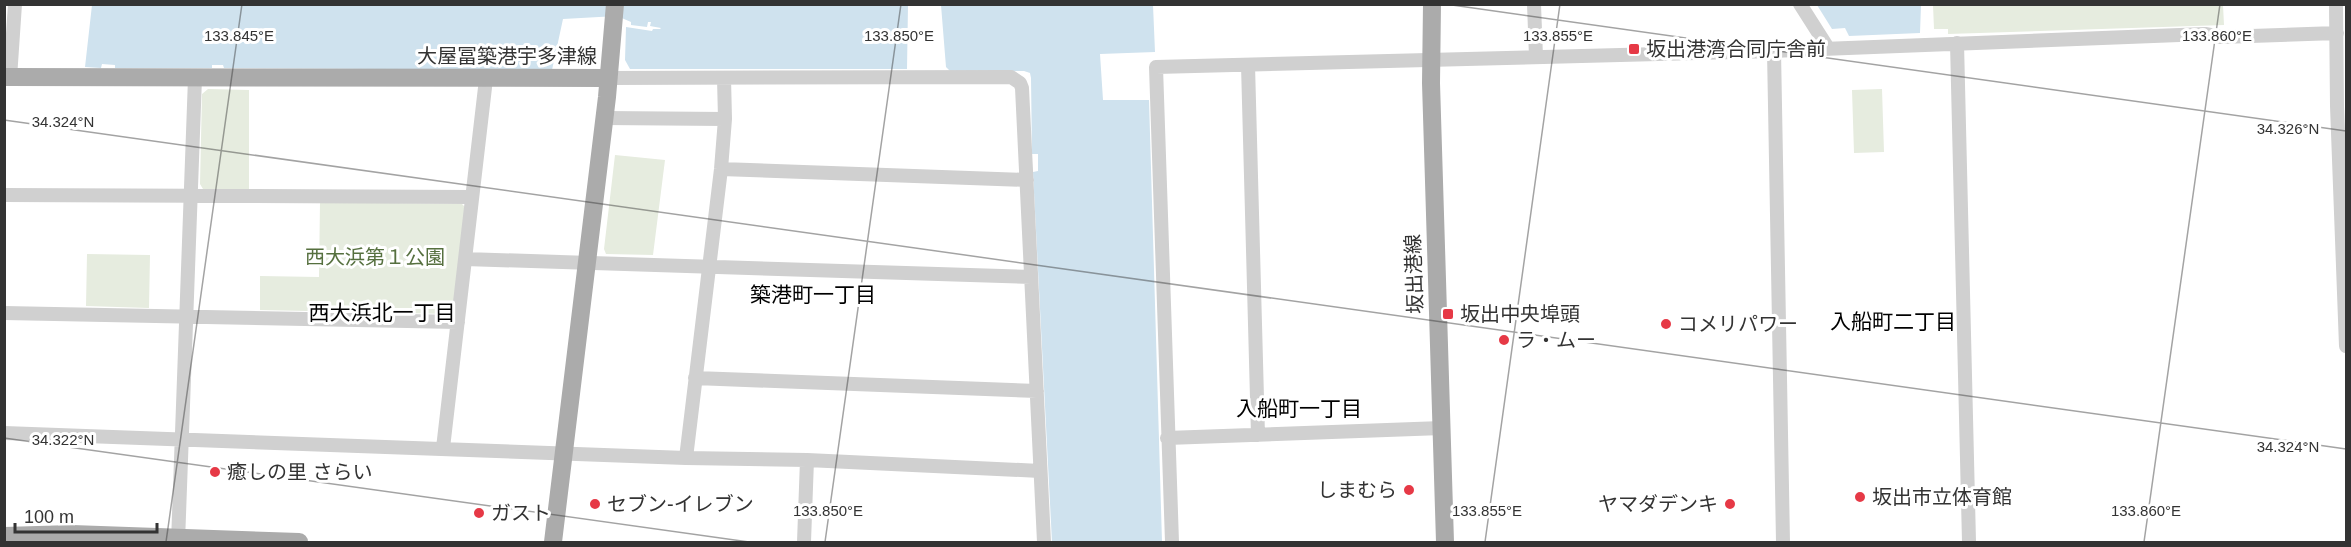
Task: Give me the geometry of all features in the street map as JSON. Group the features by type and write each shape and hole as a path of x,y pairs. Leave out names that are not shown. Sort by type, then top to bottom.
{"main road":[{"name":"坂出港線","path":"1432,4 1431,83 1445,543"},
{"path":"608,78 614,13"},
{"name":"大屋冨築港宇多津線","path":"6,77 608,78 553,543"},
{"path":"4,536 72,534 299,543"}],"street":[{"path":"6,77 15,4"},
{"path":"1534,4 1536,57"},
{"path":"1800,4 1828,48"},
{"path":"2336,4 2342,78 2337,106 2346,346"},
{"path":"1172,543 1156,67 1774,51 2205,34 2221,37 2337,33"},
{"path":"1957,43 1969,543"},
{"path":"1774,51 1784,543"},
{"path":"1248,65 1258,435"},
{"path":"608,78 1011,77 1020,82 1044,543"},
{"path":"178,540 195,78"},
{"path":"686,458 721,169 725,118 724,78"},
{"path":"443,448 486,79"},
{"path":"604,118 725,118"},
{"path":"721,169 1026,180"},
{"path":"4,195 472,197"},
{"path":"465,259 1031,277"},
{"path":"4,313 458,322"},
{"path":"695,378 1037,391"},
{"path":"1167,438 1442,428"},
{"path":"4,433 686,458 807,460 1040,471"},
{"path":"804,543 807,460"}],"green space":[{"path":"1933,5 2223,5 2224,25 1948,34 1948,29 1934,29"},
{"path":"208,89 249,90 249,189 203,189 200,184 202,94"},
{"path":"1882,89 1884,152 1854,153 1852,90"},
{"path":"615,155 665,160 653,255 606,254 604,249"},
{"name":"西大浜第１公園","path":"320,202 462,204 465,207 453,310 449,314 260,310 260,276 319,277"},
{"path":"87,254 150,255 149,308 86,306"}],"water":[{"path":"92,5 908,5 907,69 630,69 625,60 626,27 652,31 661,28 650,26 651,22 648,22 647,27 631,25 631,22 617,16 563,19 552,70 224,68 223,65 212,65 212,68 115,68 115,65 102,64 101,68 85,67"},
{"path":"941,5 1153,5 1155,52 1100,54 1103,100 1149,100 1162,542 1052,542 1033,172 1038,171 1038,154 1032,154 1030,73 1024,71 950,71 946,67"},
{"path":"1817,5 1921,5 1920,33 1849,36 1845,28 1832,29"}],"place":[{"name":"坂出港湾合同庁舎前","path":"1634,49"},
{"name":"坂出中央埠頭","path":"1448,314"},
{"name":"コメリパワー","path":"1666,324"},
{"name":"ラ・ムー","path":"1504,340"},
{"name":"癒しの里 さらい","path":"215,472"},
{"name":"しまむら","path":"1409,490"},
{"name":"坂出市立体育館","path":"1860,497"},
{"name":"セブン-イレブン","path":"595,504"},
{"name":"ヤマダデンキ","path":"1730,504"},
{"name":"ガスト","path":"479,513"}],"district":[{"name":"築港町一丁目","path":"813,295"},
{"name":"西大浜北一丁目","path":"382,313"},
{"name":"入船町二丁目","path":"1893,322"},
{"name":"入船町一丁目","path":"1299,409"}]}
